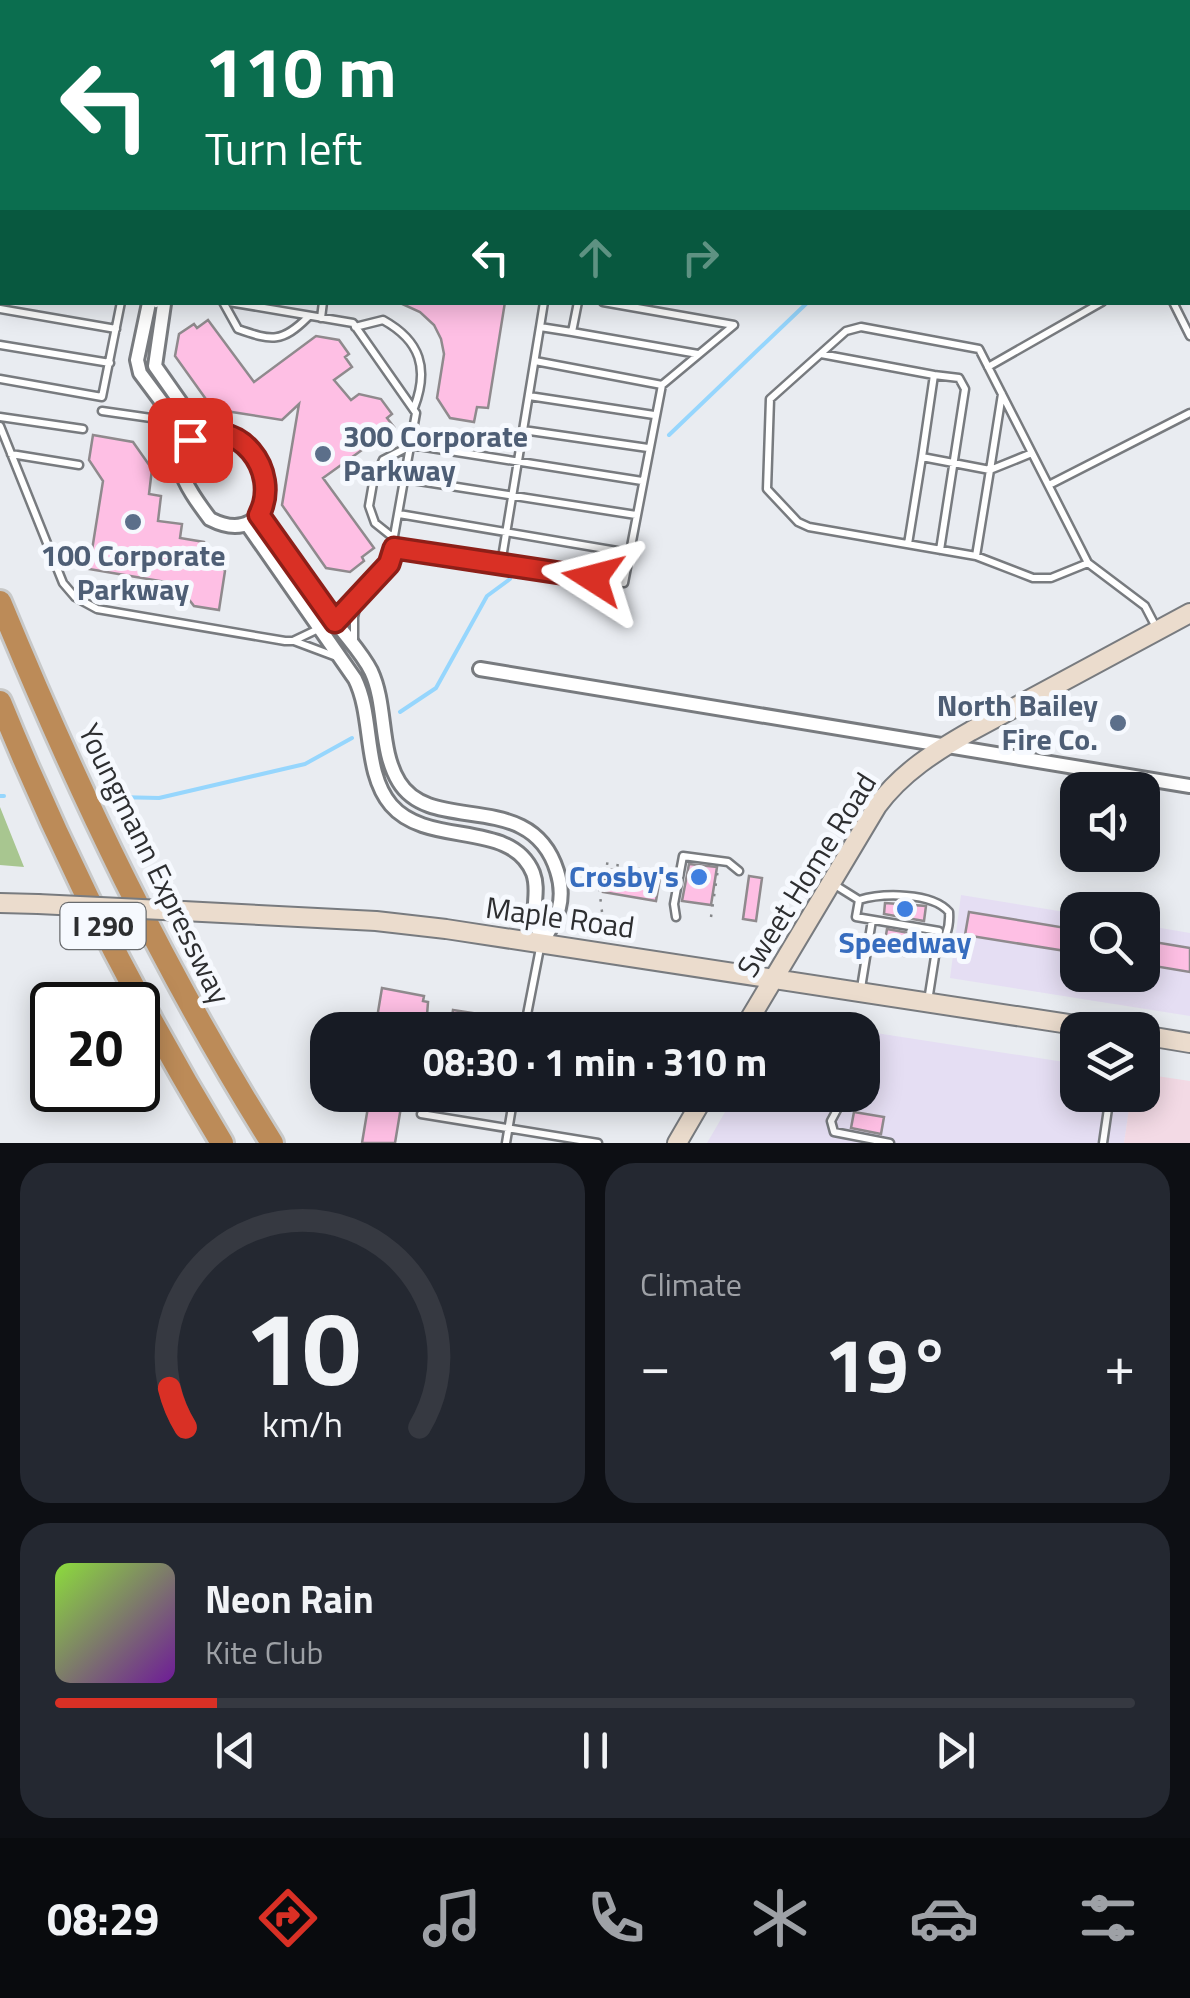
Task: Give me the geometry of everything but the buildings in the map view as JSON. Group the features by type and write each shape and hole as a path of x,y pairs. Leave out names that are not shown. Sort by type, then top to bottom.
{"highway":[{"name":"Youngmann Expressway","path":"0,602 119,873 195,1018 272,1143"},
{"name":"I 290","path":"0,702 81,883 157,1030 222,1143"}],"main road":[{"name":"Sweet Home Road","path":"754,1012 883,798 906,774 946,745 1190,613"},
{"name":"Maple Road","path":"0,903 376,921 542,942 1060,1023"},
{"path":"1160,1039 1190,1043"},
{"path":"677,1143 695,1112"}],"street":[{"path":"156,305 137,360 140,373 196,436"},
{"path":"214,431 236,438 262,469 266,494 253,519 233,525 210,519 184,485 179,462 196,436 214,431"},
{"path":"253,519 372,674 398,781 414,797 431,806 508,820 545,847 559,876 562,905 542,942"},
{"path":"253,519 362,692 386,798 400,814 421,826 505,844 521,854 534,877 535,918 542,942"},
{"path":"480,669 1190,786"},
{"path":"371,738 387,736"}],"lane":[{"path":"0,379 102,397 120,305"},
{"path":"227,305 238,329 278,339 290,335 309,316"},
{"path":"258,305 353,323 414,410"},
{"path":"288,312 289,305"},
{"path":"320,318 323,305"},
{"path":"501,564 544,305"},
{"path":"572,332 577,305"},
{"path":"620,305 734,325 662,385 624,582 394,543 374,523 370,506 373,482 383,460 412,445 642,480"},
{"path":"988,367 1097,305"},
{"path":"1174,305 1190,336"},
{"path":"0,309 116,329"},
{"path":"293,641 335,622 389,564 394,543 423,367 402,330 383,320 355,326"},
{"path":"540,327 699,354"},
{"path":"1088,562 1050,578 1033,578 976,556 798,522 767,489 770,399 846,331 861,327 979,349 1088,562 1144,606 1157,630"},
{"path":"0,345 110,363"},
{"path":"820,354 959,378 965,388 940,550"},
{"path":"534,361 662,385"},
{"path":"908,544 934,375"},
{"path":"976,556 1002,392"},
{"path":"529,396 654,415"},
{"path":"102,411 151,418 173,406"},
{"path":"1048,486 1190,413"},
{"path":"0,417 83,430"},
{"path":"0,426 64,583 84,604 97,610 293,641 322,649 346,665"},
{"path":"523,430 648,448"},
{"path":"922,457 990,470 1032,453"},
{"path":"11,454 79,465"},
{"path":"406,479 636,515"},
{"path":"399,514 629,554"},
{"path":"357,650 354,617 359,596"},
{"path":"676,918 674,904 683,856 728,862 739,871"},
{"path":"831,882 859,900"},
{"path":"859,900 880,893 945,906 949,918 946,936 936,949"},
{"path":"859,900 856,918 938,931 928,1002"},
{"path":"860,992 872,920"},
{"path":"528,1012 542,942"},
{"path":"506,1143 511,1112"},
{"path":"835,1112 831,1120 834,1132 890,1143"},
{"path":"1103,1143 1108,1112"},
{"path":"421,1114 598,1143"}],"path":[{"path":"602,912 603,862 660,872"},
{"path":"712,917 719,866"},
{"path":"570,868 601,873"}],"shaded area":[{"path":"961,895 1060,911 1060,992 1160,992 1160,928 1190,933 1190,1016 950,978"},
{"path":"880,1034 1060,1061 1060,1112 1129,1112 1124,1143 707,1143 725,1112 880,1112"},
{"path":"1160,1077 1190,1081 1190,1143 1124,1143 1129,1112 1160,1112"}],"green space":[{"path":"0,807 24,867 0,865"}],"waterway":[{"path":"669,435 805,305"},
{"path":"400,712 436,688 487,596 510,579"},
{"path":"116,797 159,798 305,764 352,738"}],"place":[{"name":"300 Corporate Parkway","path":"323,454"},
{"name":"100 Corporate Parkway","path":"133,522"},
{"name":"North Bailey Fire Co.","path":"1118,723"},
{"name":"Crosby's","path":"699,877"},
{"name":"Speedway","path":"905,909"}],"route":[{"path":"190,440 214,431 244,444 266,480 264,506 259,515 335,622 389,564 394,548 593,578"}]}
